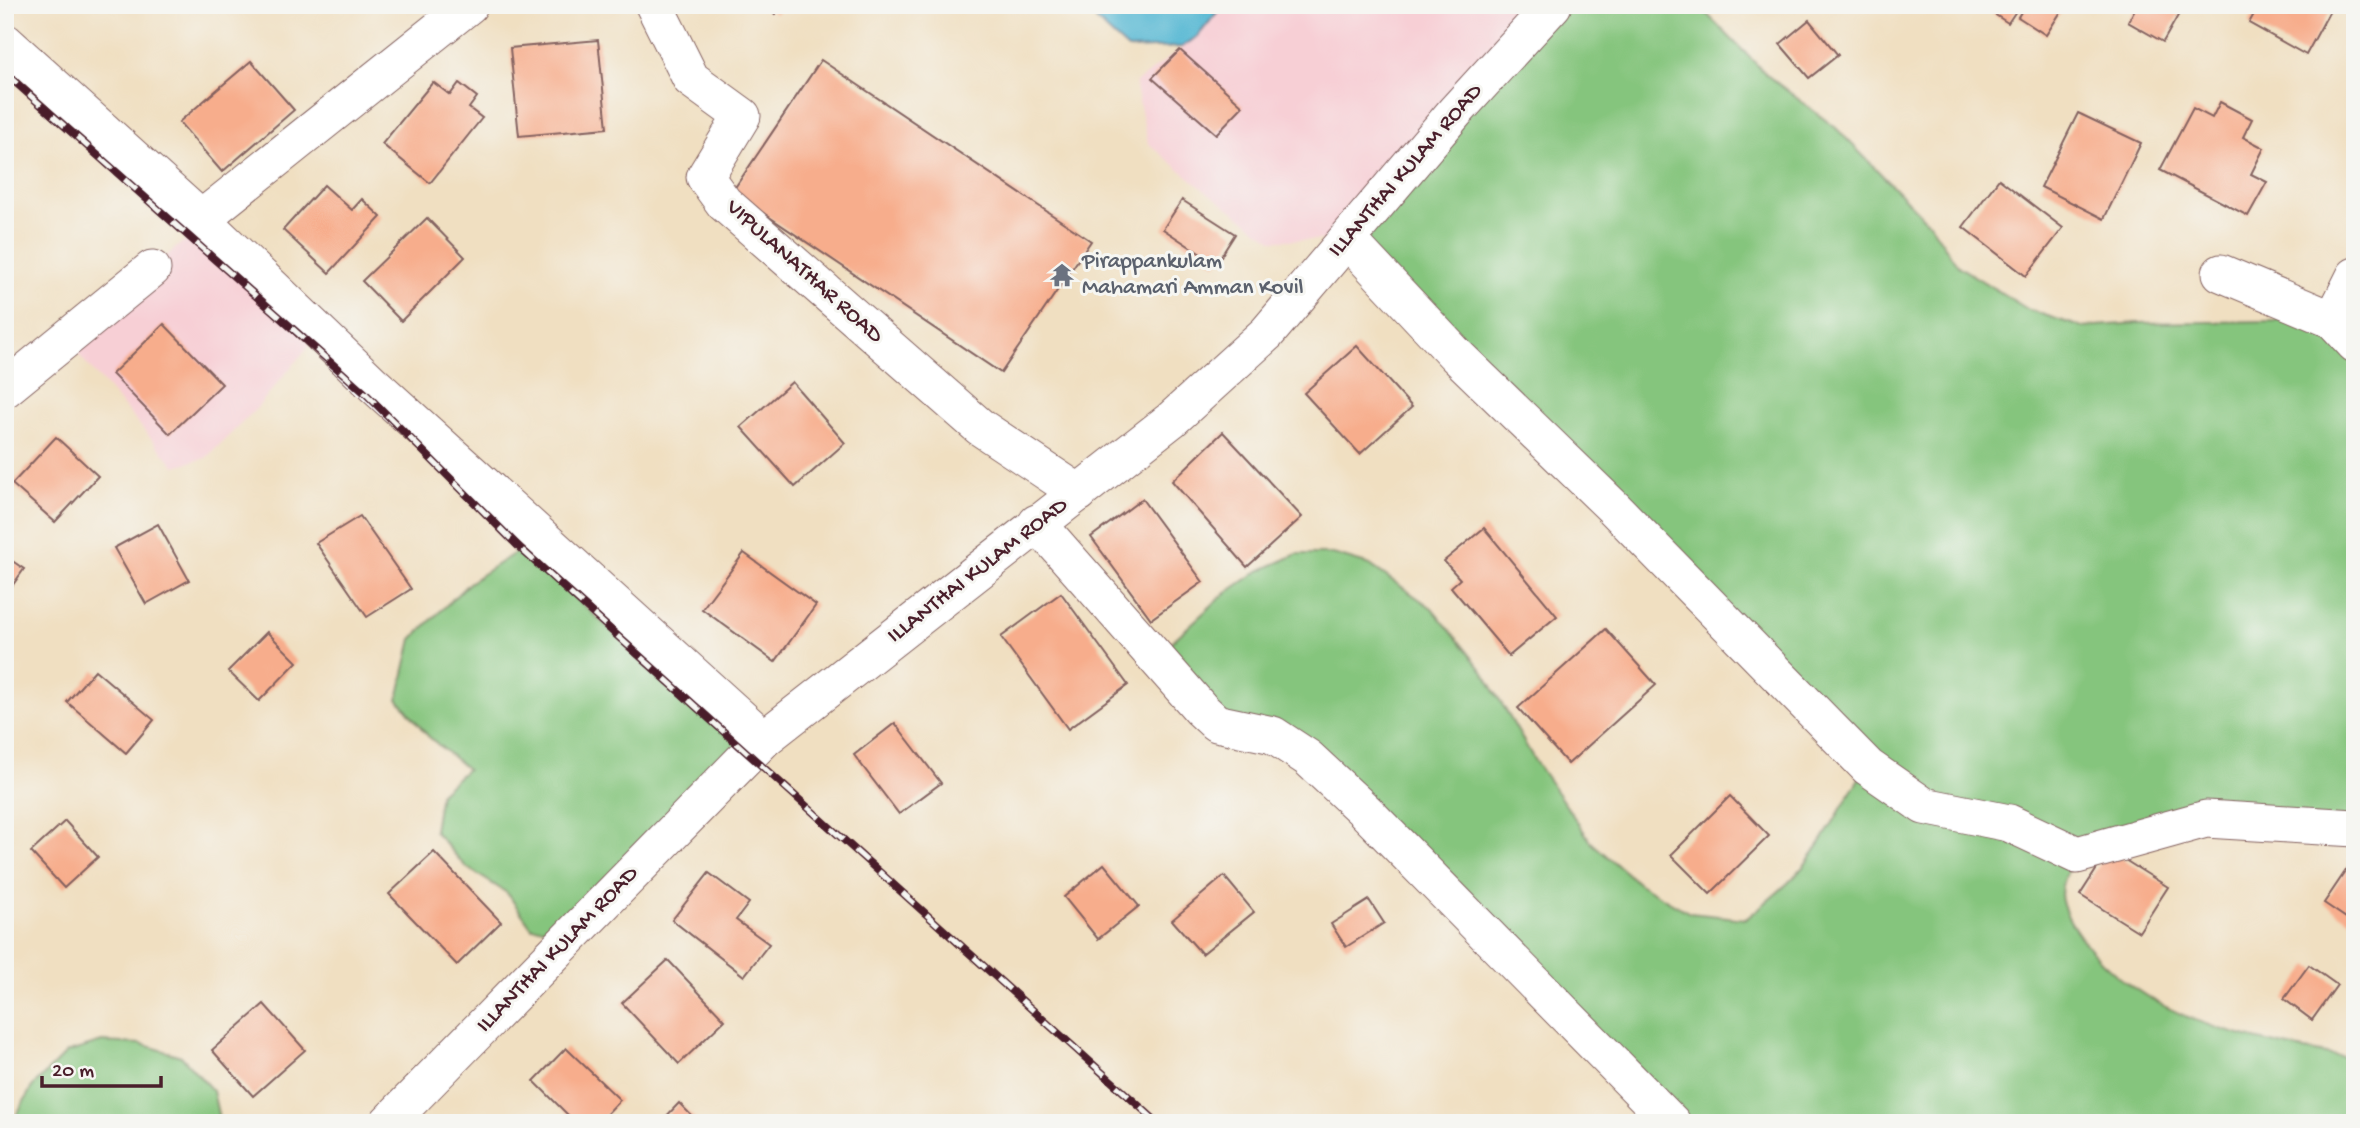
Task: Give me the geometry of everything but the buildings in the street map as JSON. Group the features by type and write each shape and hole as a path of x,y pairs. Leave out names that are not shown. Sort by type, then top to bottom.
{"street":[{"path":"201,219 469,5"},
{"name":"VIPULANATHAR ROAD","path":"654,5 691,79 742,116 705,177 724,203 980,427 1079,493"},
{"name":"ILLANTHAI KULAM ROAD","path":"388,1123 764,739 1171,420 1267,333 1455,112 1553,5"},
{"path":"5,42 201,219 373,384 764,739"},
{"path":"1348,240 1456,355 1613,507 1868,767 1924,806 2009,823 2077,855 2206,819 2355,828"},
{"path":"5,389 152,269"},
{"path":"2221,273 2344,332 2355,276"},
{"path":"1037,523 1201,709 1216,723 1273,735 1308,758 1374,821 1672,1123"}],"shaded area":[{"path":"1223,5 1553,5 1348,240 1272,240 1203,189 1148,143 1135,83 1198,36"},
{"path":"192,234 318,335 256,409 206,458 175,466 65,339"}],"green space":[{"path":"1553,5 1698,5 1768,76 1836,128 1930,224 1958,266 2029,310 2081,327 2138,323 2332,320 2355,276 2355,828 2206,819 2077,855 2065,877 2061,895 2072,925 2105,965 2135,989 2168,1008 2242,1035 2355,1059 2355,1123 1672,1123 1365,811 1239,727 1155,657 1222,596 1257,572 1297,554 1333,554 1370,565 1432,608 1483,671 1535,761 1592,843 1639,884 1690,913 1746,919 1796,875 1825,836 1867,766 1348,240"},
{"path":"521,549 749,754 581,927 532,928 507,893 466,867 434,831 440,793 467,769 428,736 398,699 412,639 469,583"},
{"path":"102,1042 141,1044 181,1056 213,1091 220,1123 12,1123 32,1087 66,1053"}],"water":[{"path":"1087,5 1223,5 1198,36 1182,47 1128,49 1097,21"}],"railway":[{"path":"5,73 365,393 521,549 1158,1123"}],"place":[{"name":"Pirappankulam Mahamari Amman Kovil","path":"1062,275"}]}
